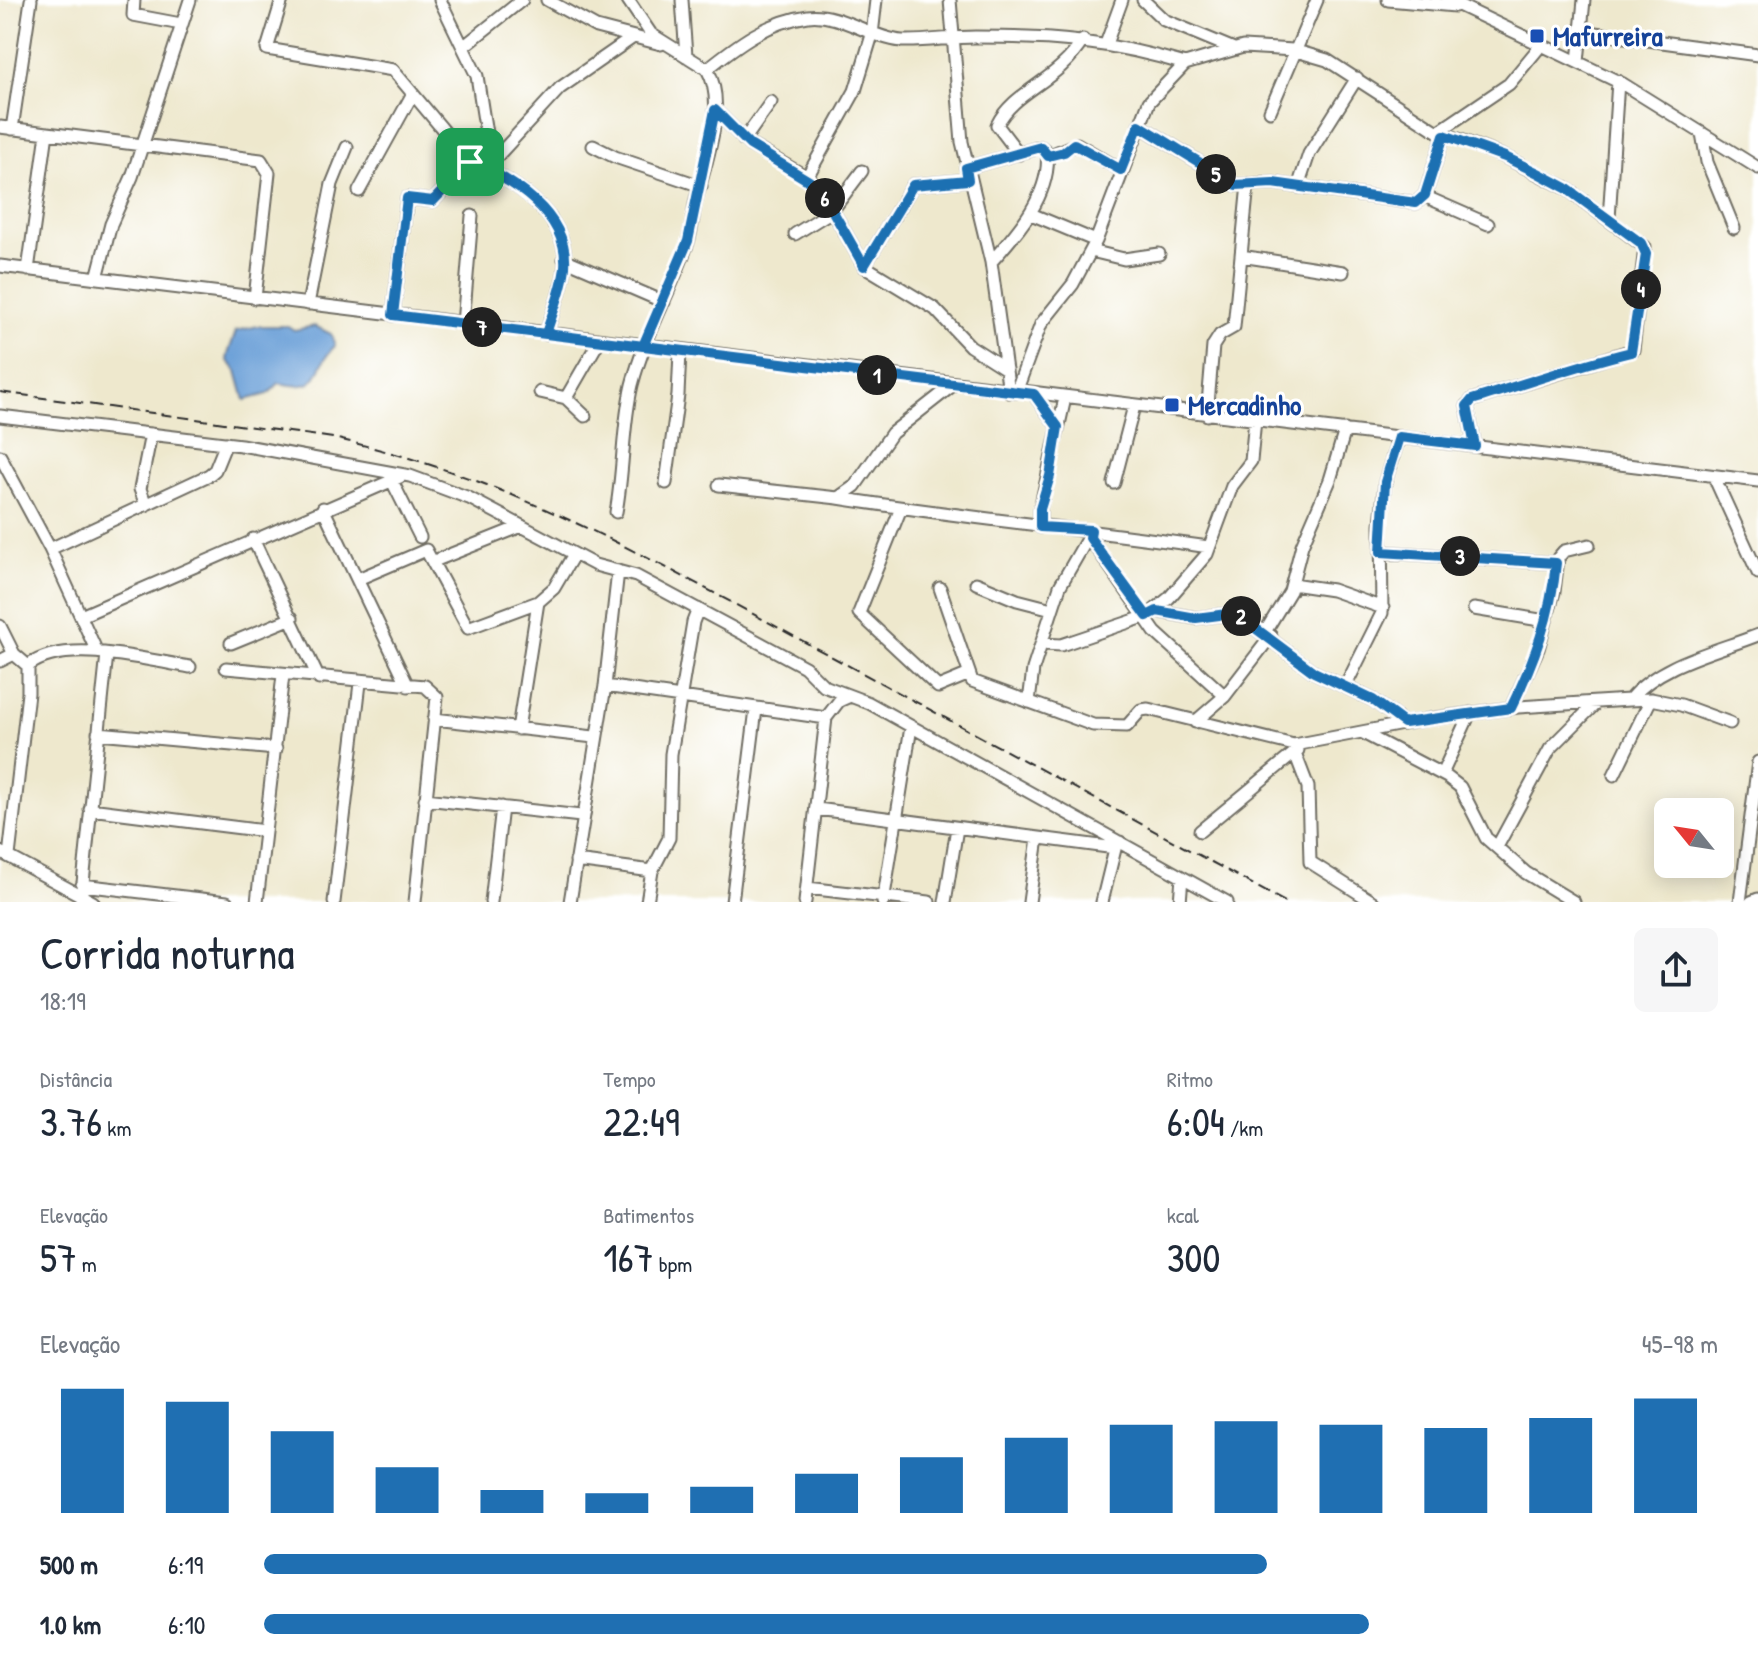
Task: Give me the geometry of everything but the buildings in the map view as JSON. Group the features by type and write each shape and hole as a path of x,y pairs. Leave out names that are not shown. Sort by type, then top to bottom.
{"street":[{"path":"31,0 6,128 261,160 269,173 255,298"},
{"path":"134,0 133,15 181,24"},
{"path":"97,278 111,224 142,144 190,0"},
{"path":"282,0 267,43 271,51 388,68 396,72 470,162 493,167 529,195 548,215 562,245 564,259 546,334"},
{"path":"440,0 441,9 477,76 493,167"},
{"path":"463,47 522,0"},
{"path":"547,0 596,27 667,45"},
{"path":"616,512 623,477 622,435 643,346 688,241 715,110 712,77 707,69 651,34 628,0"},
{"path":"682,0 686,56"},
{"path":"807,177 855,91 872,35 876,0"},
{"path":"950,0 955,37 956,90 967,174 991,262 1006,369 1013,392"},
{"path":"1106,44 1122,0"},
{"path":"1143,0 1164,20 1234,49"},
{"path":"1270,111 1293,50 1317,0"},
{"path":"1388,0 1460,6"},
{"path":"1448,0 1618,81 1758,168"},
{"path":"1578,62 1584,0"},
{"path":"707,69 759,30 801,18 823,16 872,35 900,41 955,37 1083,40 1185,64"},
{"path":"1581,31 1758,55"},
{"path":"493,167 560,88 632,38"},
{"path":"1019,154 997,125 1018,98 1035,90 1071,60 1083,40"},
{"path":"1139,125 1236,185 1298,187 1416,203 1424,196 1441,133 1509,84 1542,44"},
{"path":"1013,392 1041,324 1073,284 1093,246 1149,102 1185,64 1234,49 1293,50 1327,60 1441,133 1538,173 1609,219 1645,247 1633,350 1472,400 1467,406 1475,446"},
{"path":"1298,187 1305,163 1357,78"},
{"path":"1609,219 1618,81"},
{"path":"359,191 412,95"},
{"path":"744,140 771,102"},
{"path":"715,110 744,140 819,187 864,266 935,309 970,346 1006,369"},
{"path":"28,270 47,133"},
{"path":"1702,133 1707,162 1734,228"},
{"path":"1048,156 1077,144 1121,170"},
{"path":"593,146 615,157 701,186"},
{"path":"308,304 332,184 347,147"},
{"path":"864,266 913,185 967,174 1041,147 1048,156"},
{"path":"991,262 1031,214 1048,156"},
{"path":"393,315 407,198 433,201 470,162"},
{"path":"795,234 832,211 862,171"},
{"path":"1207,415 1213,346 1220,335 1234,327 1248,184"},
{"path":"1424,196 1488,224"},
{"path":"1031,214 1124,259 1159,254"},
{"path":"463,324 472,216"},
{"path":"1241,256 1343,272"},
{"path":"564,259 664,302"},
{"path":"0,266 680,352 1758,481"},
{"path":"566,398 599,341"},
{"path":"666,483 678,395 680,352"},
{"path":"838,498 855,486 892,433 953,385"},
{"path":"540,392 566,398 585,416"},
{"path":"1034,394 1058,427"},
{"path":"1040,527 1040,509 1050,476 1065,398"},
{"path":"1114,483 1134,406"},
{"path":"0,416 226,443 404,475 441,486 595,565 636,576 698,609 805,667 824,686 869,703 1114,846"},
{"path":"1043,644 1061,645 1152,613 1200,565 1232,486 1251,461 1255,419"},
{"path":"1195,722 1225,696 1268,634 1292,584 1302,545 1330,480 1345,430"},
{"path":"146,505 140,489 151,434"},
{"path":"1345,687 1383,608 1381,552 1385,482 1399,437"},
{"path":"50,549 209,475 215,470 226,443"},
{"path":"1,462 50,549 102,653 84,896"},
{"path":"81,616 404,475"},
{"path":"1714,477 1758,573"},
{"path":"391,479 420,537"},
{"path":"719,485 1209,547"},
{"path":"323,508 408,686"},
{"path":"901,508 859,613 938,687 967,675"},
{"path":"434,561 523,526"},
{"path":"1029,702 1033,669 1060,586 1090,534"},
{"path":"1090,534 1152,613 1155,632 1225,696"},
{"path":"253,539 319,679"},
{"path":"1511,708 1546,621 1556,583 1556,563 1564,551 1589,545"},
{"path":"358,579 426,550 468,628 538,602 554,588 574,554"},
{"path":"1381,552 1556,563"},
{"path":"570,902 581,816 605,686 618,571"},
{"path":"976,583 1017,600 1052,609"},
{"path":"1292,584 1332,590 1383,608"},
{"path":"940,588 967,675 978,685 1102,727 1127,726 1144,709 1294,745 1470,713 1651,699 1681,705 1730,723"},
{"path":"518,729 538,602"},
{"path":"647,902 652,871 669,838 671,754 693,622 698,609"},
{"path":"1474,609 1546,621"},
{"path":"1152,613 1196,618 1235,613 1268,634 1314,672 1373,700 1404,723"},
{"path":"231,643 292,618"},
{"path":"0,626 14,654 28,666 28,693 5,850 84,896 227,902"},
{"path":"1629,700 1645,683 1672,668 1758,635"},
{"path":"28,666 42,655 102,653 190,667"},
{"path":"0,661 14,654"},
{"path":"226,668 360,683 425,686 437,697 415,902"},
{"path":"257,902 283,675"},
{"path":"334,902 360,683"},
{"path":"605,686 826,718"},
{"path":"805,902 826,718 839,701 848,697"},
{"path":"1614,775 1651,699"},
{"path":"1497,847 1550,749 1597,702"},
{"path":"732,902 756,709"},
{"path":"1442,774 1470,713"},
{"path":"434,719 594,737"},
{"path":"883,900 911,727"},
{"path":"98,733 276,749"},
{"path":"1363,733 1442,774 1460,787 1481,830 1497,847 1526,873 1567,900"},
{"path":"1200,831 1305,744"},
{"path":"1295,753 1308,787 1310,862 1373,902"},
{"path":"1740,902 1758,762"},
{"path":"425,799 581,816"},
{"path":"491,902 502,807"},
{"path":"90,809 265,831"},
{"path":"817,809 1114,846 1139,854 1227,902"},
{"path":"945,902 957,828"},
{"path":"1029,902 1038,838"},
{"path":"1102,902 1114,846"},
{"path":"576,861 652,871"},
{"path":"1180,902 1182,877"},
{"path":"807,888 883,900 929,902"},
{"path":"1751,902 1758,899"}],"water":[{"path":"258,326 288,326 294,330 315,326 331,334 335,346 312,381 305,385 279,383 268,394 245,400 237,371 227,360 236,331"}],"railway":[{"path":"0,392 333,438 460,475 521,499 696,583 1285,902"}],"place":[{"name":"Mafurreira","path":"1537,36"},
{"name":"Mercadinho","path":"1172,405"}],"route":[{"path":"470,162 433,201 407,198 393,315 463,324 643,346 688,241 715,110 750,145 819,187 864,266 913,185 968,180 966,168 1041,147 1048,156 1058,155 1074,144 1121,170 1139,125 1236,185 1273,183 1416,203 1425,195 1444,135 1505,157 1566,188 1641,243 1646,254 1631,352 1602,357 1557,375 1468,402 1475,446 1399,437 1385,482 1381,552 1556,563 1556,583 1538,649 1511,708 1404,723 1373,700 1314,672 1271,636 1235,613 1196,618 1157,611 1147,616 1106,564 1090,538 1091,530 1040,527 1040,509 1050,476 1058,427 1034,394 680,352 651,347 643,346 555,335 546,334 565,267 562,245 548,215 529,195 495,172 470,162"}]}
